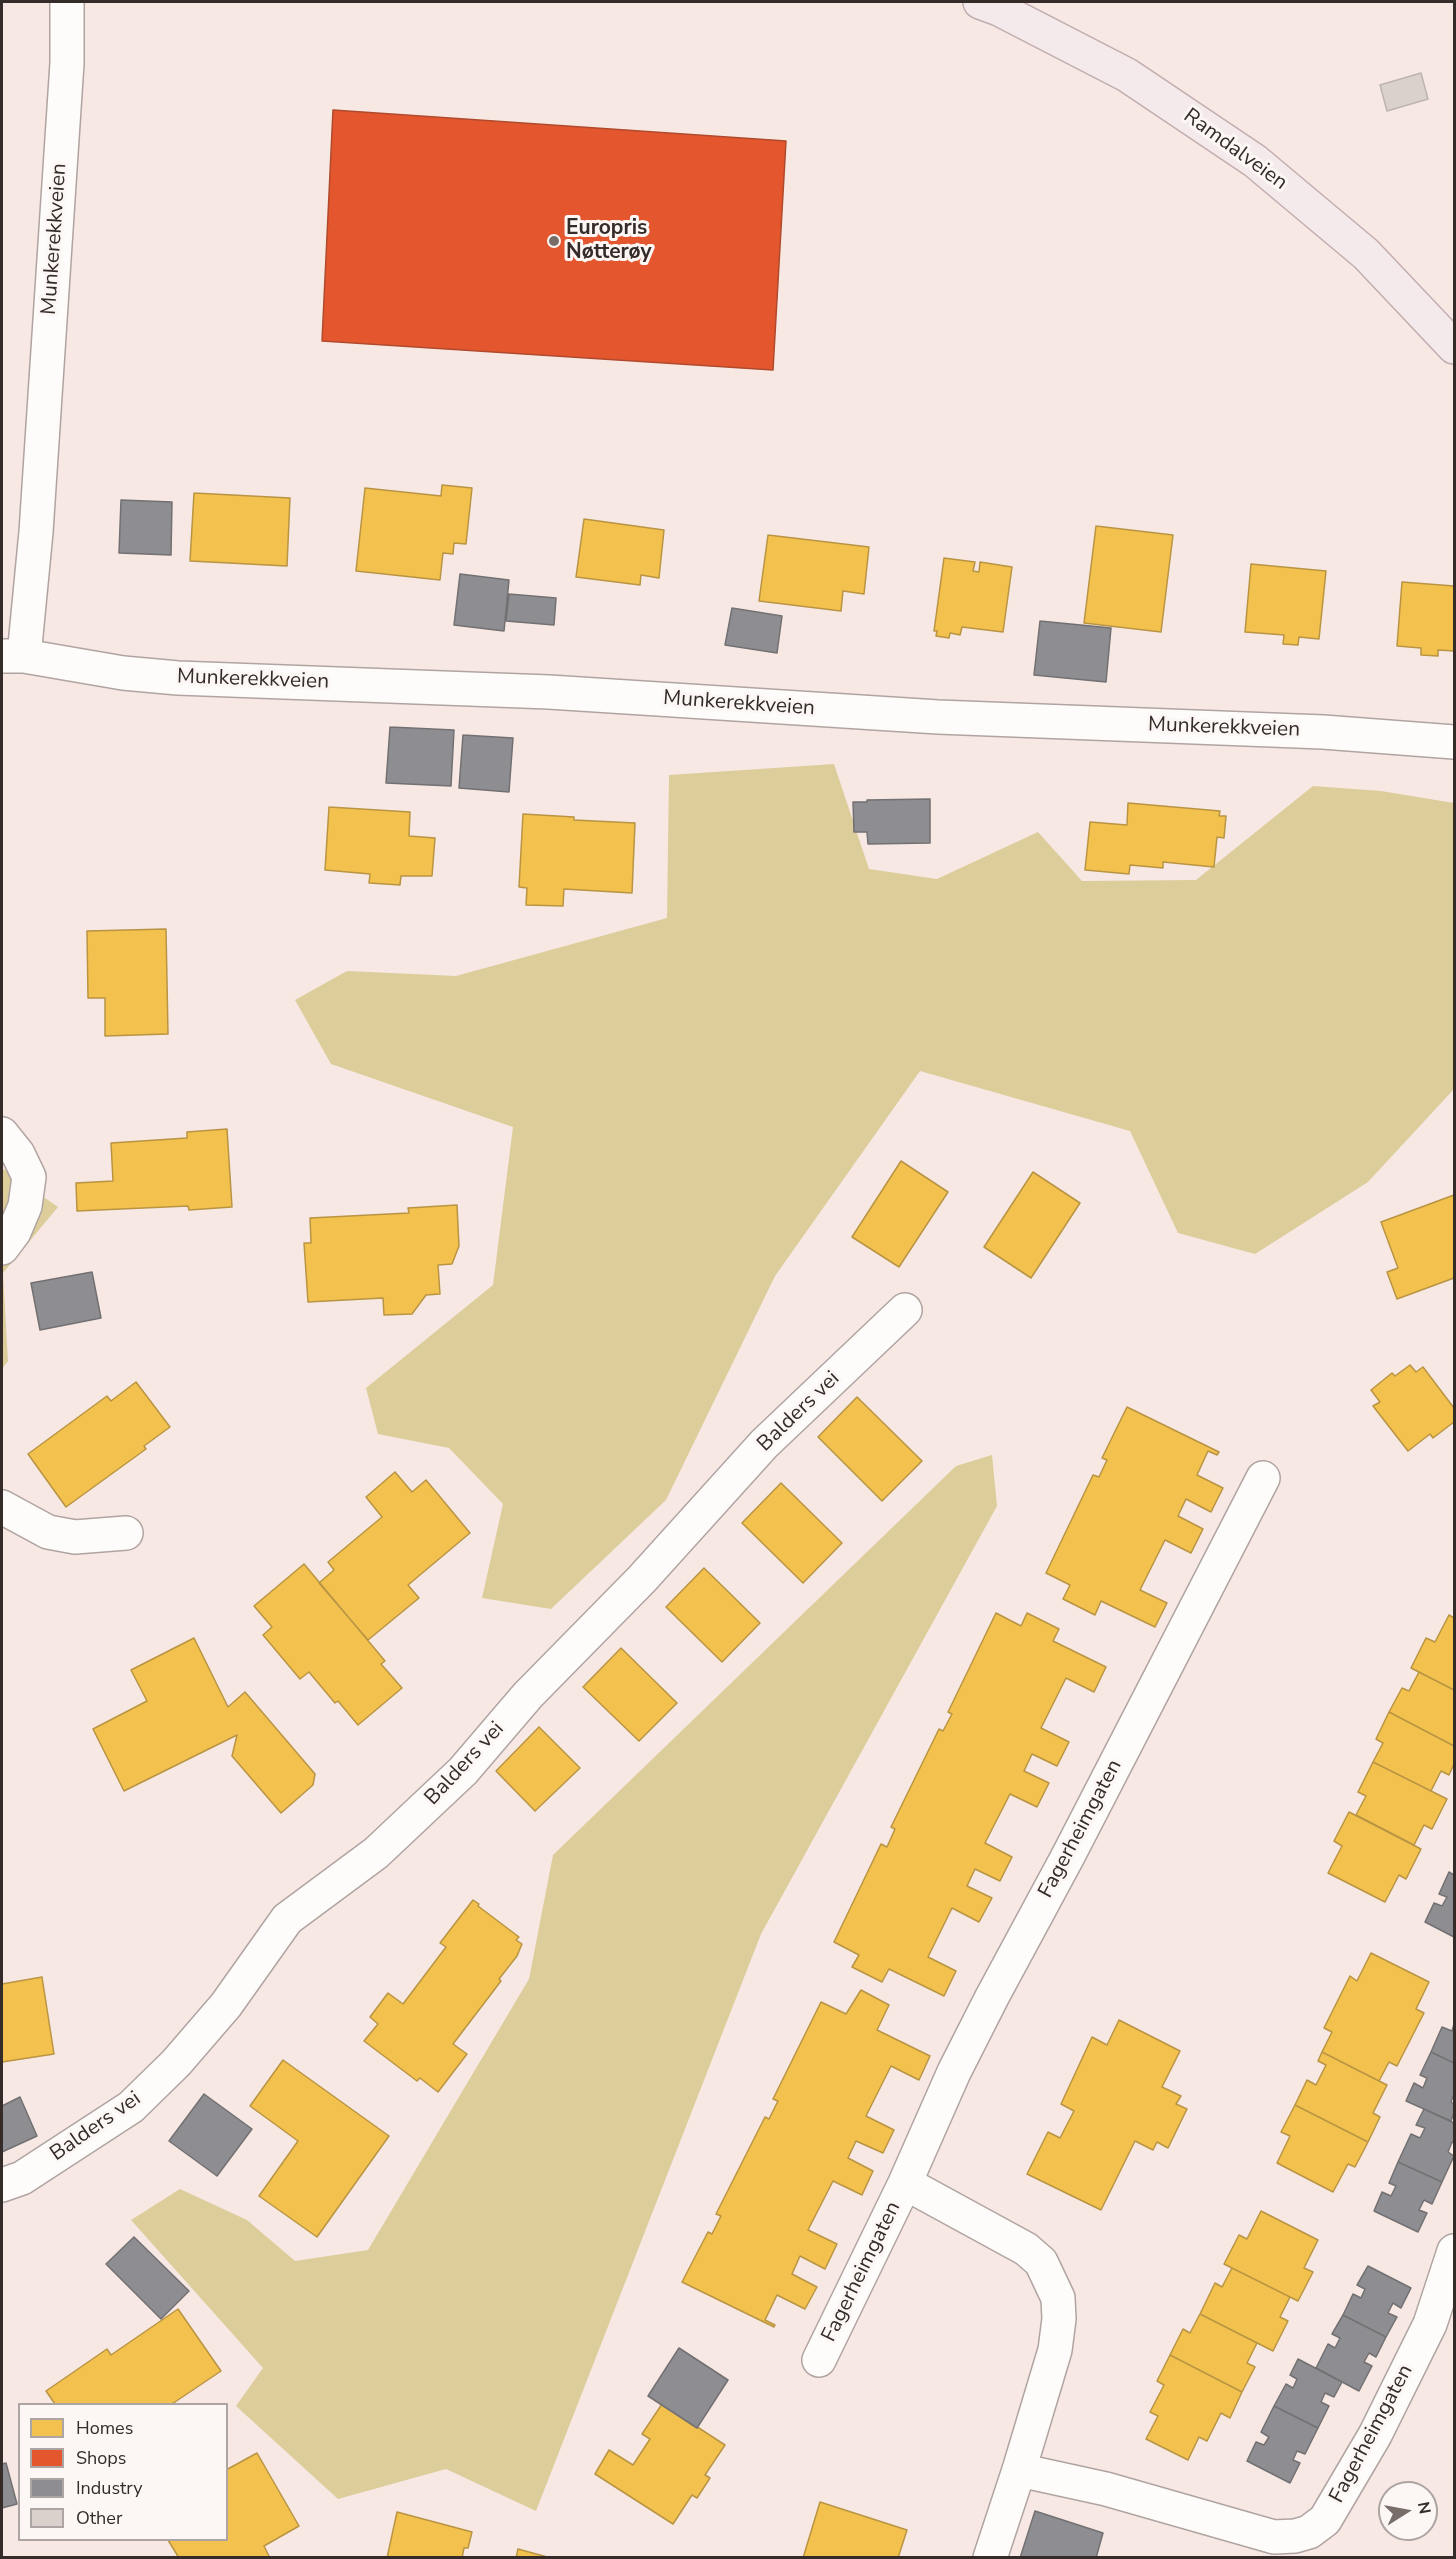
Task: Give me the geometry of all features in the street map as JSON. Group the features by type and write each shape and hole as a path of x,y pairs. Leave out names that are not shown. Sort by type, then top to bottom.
{"main road":[{"name":"Ramdalveien","path":"980,2 999,9 1127,75 1256,161 1366,254 1455,347"}],"street":[{"name":"Munkerekkveien","path":"67,2 67,63 40,485 13,656 123,673 178,678 549,692 939,717 1323,732 1455,742"},
{"path":"2,1134 18,1154 29,1177 25,1206 14,1232 2,1248"},
{"name":"Balders vei","path":"2,2185 22,2178 131,2107 176,2063 226,2005 287,1919 376,1853 463,1771 528,1695 642,1580 764,1444 905,1310"},
{"name":"Fagerheimgaten","path":"819,2360 906,2183 954,2072 1263,1478"},
{"path":"2,1507 48,1532 75,1537 126,1533"},
{"name":"Fagerheimgaten","path":"906,2183 1026,2249 1041,2262 1058,2298 1059,2319 1055,2350 990,2558"},
{"name":"Fagerheimgaten","path":"1019,2470 1106,2489 1274,2537 1295,2536 1309,2532 1325,2520 1375,2435 1430,2324 1455,2252"}],"shaded area":[{"path":"834,764 869,869 937,879 1038,832 1082,881 1196,880 1313,786 1381,791 1454,803 1454,1089 1368,1182 1255,1254 1178,1233 1130,1131 920,1071 775,1276 666,1500 551,1609 482,1598 503,1504 449,1448 378,1434 366,1388 493,1285 513,1127 331,1064 295,1000 347,971 456,976 667,918 669,775"},
{"path":"2,1168 58,1207 3,1273 8,1361 2,1369"},
{"path":"992,1455 997,1506 761,1934 536,2511 446,2469 338,2499 236,2406 263,2368 131,2220 180,2189 247,2220 295,2261 368,2250 529,1979 553,1855 956,1466"}],"building: Homes":[{"path":"442,485 472,488 466,544 454,543 453,554 443,553 440,580 356,571 365,488 441,496"},
{"path":"194,493 290,498 287,566 190,561"},
{"path":"584,519 664,530 659,578 641,575 640,585 576,577"},
{"path":"1096,526 1173,535 1161,632 1084,623"},
{"path":"768,535 869,547 864,594 843,591 841,611 759,601"},
{"path":"944,558 975,562 973,571 979,572 980,562 1012,567 1003,632 962,627 960,635 950,633 949,638 936,636 937,631 934,631"},
{"path":"1251,564 1326,571 1319,639 1299,637 1298,645 1283,644 1284,635 1245,632"},
{"path":"1402,582 1454,586 1454,651 1438,650 1438,656 1421,655 1421,648 1397,646"},
{"path":"1128,803 1220,811 1219,816 1226,816 1224,838 1217,837 1214,867 1163,862 1163,868 1130,865 1129,874 1085,870 1090,822 1127,825"},
{"path":"329,807 410,812 409,836 435,838 432,876 401,876 400,885 369,883 370,874 325,870"},
{"path":"523,814 574,817 574,820 635,823 632,893 564,889 563,906 526,905 527,888 519,887"},
{"path":"166,929 168,1034 105,1036 105,998 88,998 87,931"},
{"path":"227,1129 232,1207 189,1210 188,1206 77,1211 76,1183 113,1181 111,1143 187,1138 187,1132"},
{"path":"901,1161 948,1192 899,1267 852,1237"},
{"path":"1033,1172 1080,1203 1031,1278 984,1247"},
{"path":"1454,1195 1454,1278 1397,1299 1387,1272 1398,1268 1381,1222"},
{"path":"457,1205 459,1246 452,1264 438,1265 440,1294 426,1295 412,1314 384,1315 383,1298 308,1302 304,1243 311,1243 310,1218 409,1213 408,1208"},
{"path":"1410,1365 1416,1372 1423,1367 1454,1408 1454,1422 1433,1438 1430,1434 1408,1451 1373,1406 1380,1402 1371,1390 1392,1373 1395,1376"},
{"path":"136,1382 170,1427 144,1446 146,1449 66,1507 28,1454 107,1396 111,1401"},
{"path":"857,1397 922,1461 882,1501 818,1437"},
{"path":"1127,1407 1219,1452 1217,1455 1208,1451 1197,1475 1223,1488 1211,1512 1186,1499 1178,1516 1203,1529 1191,1553 1165,1540 1140,1590 1167,1603 1155,1627 1101,1601 1095,1615 1063,1599 1070,1585 1046,1573 1093,1475 1099,1477 1107,1460 1102,1458"},
{"path":"395,1472 412,1492 426,1480 470,1533 408,1585 419,1598 368,1640 319,1583 334,1570 328,1562 382,1517 366,1497"},
{"path":"781,1483 842,1543 803,1583 742,1523"},
{"path":"304,1564 385,1661 381,1664 402,1688 358,1725 338,1701 335,1703 309,1672 300,1679 263,1635 272,1627 254,1606"},
{"path":"704,1568 760,1623 722,1662 666,1607"},
{"path":"996,1613 1021,1626 1027,1613 1059,1629 1053,1641 1106,1667 1094,1692 1066,1678 1041,1728 1069,1742 1057,1766 1032,1754 1024,1771 1049,1783 1037,1807 1010,1794 985,1843 1012,1857 1000,1881 975,1869 967,1886 992,1898 979,1922 952,1908 928,1957 956,1971 944,1996 889,1969 882,1982 852,1967 859,1955 834,1942 881,1844 887,1847 895,1829 891,1827 939,1729 943,1731 952,1714 948,1712"},
{"path":"1449,1615 1454,1618 1454,1690 1411,1668 1426,1638 1435,1642"},
{"path":"194,1638 228,1707 245,1692 315,1774 313,1785 281,1813 232,1756 237,1735 124,1791 93,1729 147,1701 131,1670"},
{"path":"621,1648 677,1703 639,1741 583,1687"},
{"path":"1419,1672 1454,1690 1454,1746 1389,1712 1402,1688 1409,1691"},
{"path":"1389,1712 1454,1746 1454,1764 1449,1775 1441,1771 1431,1791 1373,1762 1383,1743 1376,1739"},
{"path":"539,1727 580,1768 535,1811 496,1771"},
{"path":"1373,1762 1447,1799 1432,1829 1424,1825 1414,1845 1356,1815 1366,1796 1358,1792"},
{"path":"1349,1812 1421,1849 1406,1879 1399,1875 1385,1902 1328,1873 1342,1846 1334,1841"},
{"path":"473,1900 519,1937 516,1940 522,1944 517,1956 499,1979 501,1981 453,2044 467,2054 438,2092 420,2078 417,2081 364,2041 378,2024 370,2017 388,1993 403,2004 446,1947 440,1943"},
{"path":"1371,1953 1429,1982 1416,2009 1424,2013 1397,2066 1389,2062 1379,2081 1322,2052 1332,2032 1324,2028 1350,1976 1357,1981"},
{"path":"42,1977 54,2054 2,2062 2,1984"},
{"path":"861,1990 889,2005 877,2030 930,2056 919,2080 891,2066 866,2116 894,2130 883,2153 856,2141 848,2158 873,2171 862,2195 833,2181 808,2230 837,2244 825,2269 800,2256 792,2274 817,2287 805,2309 777,2295 765,2320 775,2325 774,2327 682,2282 708,2232 712,2234 721,2216 716,2214 765,2117 769,2119 778,2101 773,2099 821,2002 846,2014"},
{"path":"1119,2020 1180,2051 1162,2087 1181,2096 1176,2104 1187,2109 1168,2148 1157,2142 1153,2150 1135,2141 1101,2210 1027,2174 1048,2132 1060,2138 1074,2111 1061,2104 1092,2037 1107,2045"},
{"path":"1322,2052 1387,2085 1373,2113 1380,2117 1368,2142 1295,2105 1307,2080 1316,2085 1326,2065 1318,2061"},
{"path":"283,2060 389,2136 317,2237 259,2196 298,2141 250,2106"},
{"path":"1295,2105 1368,2142 1355,2167 1348,2164 1333,2192 1277,2163 1290,2136 1281,2132"},
{"path":"1261,2211 1318,2240 1304,2268 1313,2272 1298,2301 1224,2264 1239,2235 1247,2239"},
{"path":"1232,2268 1290,2297 1280,2317 1288,2321 1273,2351 1200,2314 1215,2283 1222,2287"},
{"path":"178,2309 221,2371 173,2403 54,2403 46,2391 107,2349 111,2355"},
{"path":"1200,2314 1257,2343 1247,2363 1255,2367 1242,2392 1170,2355 1183,2329 1190,2333"},
{"path":"1170,2355 1242,2392 1230,2418 1221,2413 1207,2441 1199,2437 1188,2460 1146,2439 1158,2416 1150,2412 1164,2385 1157,2381"},
{"path":"662,2404 725,2445 705,2475 710,2478 697,2498 692,2495 673,2524 595,2474 609,2450 633,2465 650,2439 642,2434"},
{"path":"257,2453 299,2526 264,2546 270,2558 179,2558 169,2541 228,2541 228,2469"},
{"path":"820,2502 907,2530 898,2558 803,2558"},
{"path":"397,2512 472,2532 468,2548 464,2548 462,2558 387,2558"},
{"path":"518,2549 551,2558 516,2558"}],"building: Shops":[{"name":"Europris Nøtterøy","path":"333,110 786,141 773,370 322,341"}],"building: Industry":[{"path":"121,500 172,502 171,555 119,553"},
{"path":"460,574 509,580 504,631 454,625"},
{"path":"509,594 556,598 554,625 506,621"},
{"path":"732,608 782,616 777,653 725,645"},
{"path":"1040,621 1111,628 1106,682 1034,675"},
{"path":"390,727 454,730 451,786 386,783"},
{"path":"463,735 513,738 509,792 459,788"},
{"path":"930,799 930,843 868,844 867,832 854,832 853,802"},
{"path":"92,1272 101,1318 40,1330 31,1283"},
{"path":"1449,1872 1454,1875 1454,1937 1425,1922 1434,1903 1442,1906 1447,1897 1439,1894"},
{"path":"1454,2024 1454,2063 1431,2052 1442,2027 1452,2031"},
{"path":"1431,2052 1454,2063 1454,2094 1451,2102 1454,2104 1454,2113 1451,2121 1406,2101 1414,2083 1423,2088 1427,2078 1420,2075"},
{"path":"204,2094 252,2129 217,2176 169,2141"},
{"path":"20,2097 37,2136 2,2152 2,2106"},
{"path":"1424,2109 1454,2123 1454,2143 1452,2142 1448,2152 1454,2156 1442,2182 1398,2162 1411,2134 1420,2138 1425,2128 1416,2125"},
{"path":"1398,2162 1442,2182 1432,2204 1424,2200 1419,2210 1427,2213 1418,2232 1374,2211 1382,2192 1391,2196 1396,2186 1389,2183"},
{"path":"134,2237 189,2291 161,2319 106,2264"},
{"path":"1368,2266 1411,2288 1401,2308 1393,2303 1388,2313 1397,2317 1386,2337 1343,2315 1353,2294 1361,2298 1365,2289 1357,2285"},
{"path":"1343,2315 1386,2337 1376,2357 1369,2353 1364,2362 1372,2366 1359,2391 1316,2368 1328,2344 1335,2348 1340,2338 1332,2334"},
{"path":"679,2348 728,2380 697,2428 648,2396"},
{"path":"1298,2359 1342,2382 1334,2397 1325,2393 1321,2402 1329,2406 1318,2428 1274,2406 1286,2384 1293,2388 1297,2379 1290,2375"},
{"path":"1274,2406 1318,2428 1305,2454 1297,2451 1293,2460 1300,2463 1290,2483 1247,2461 1256,2442 1264,2445 1269,2437 1261,2432"},
{"path":"6,2463 17,2504 2,2508 2,2464"},
{"path":"1035,2511 1103,2533 1096,2558 1020,2558"}],"building: Other":[{"path":"1421,73 1428,99 1387,111 1380,85"}],"place":[{"name":"Europris Nøtterøy","path":"554,241"}]}
